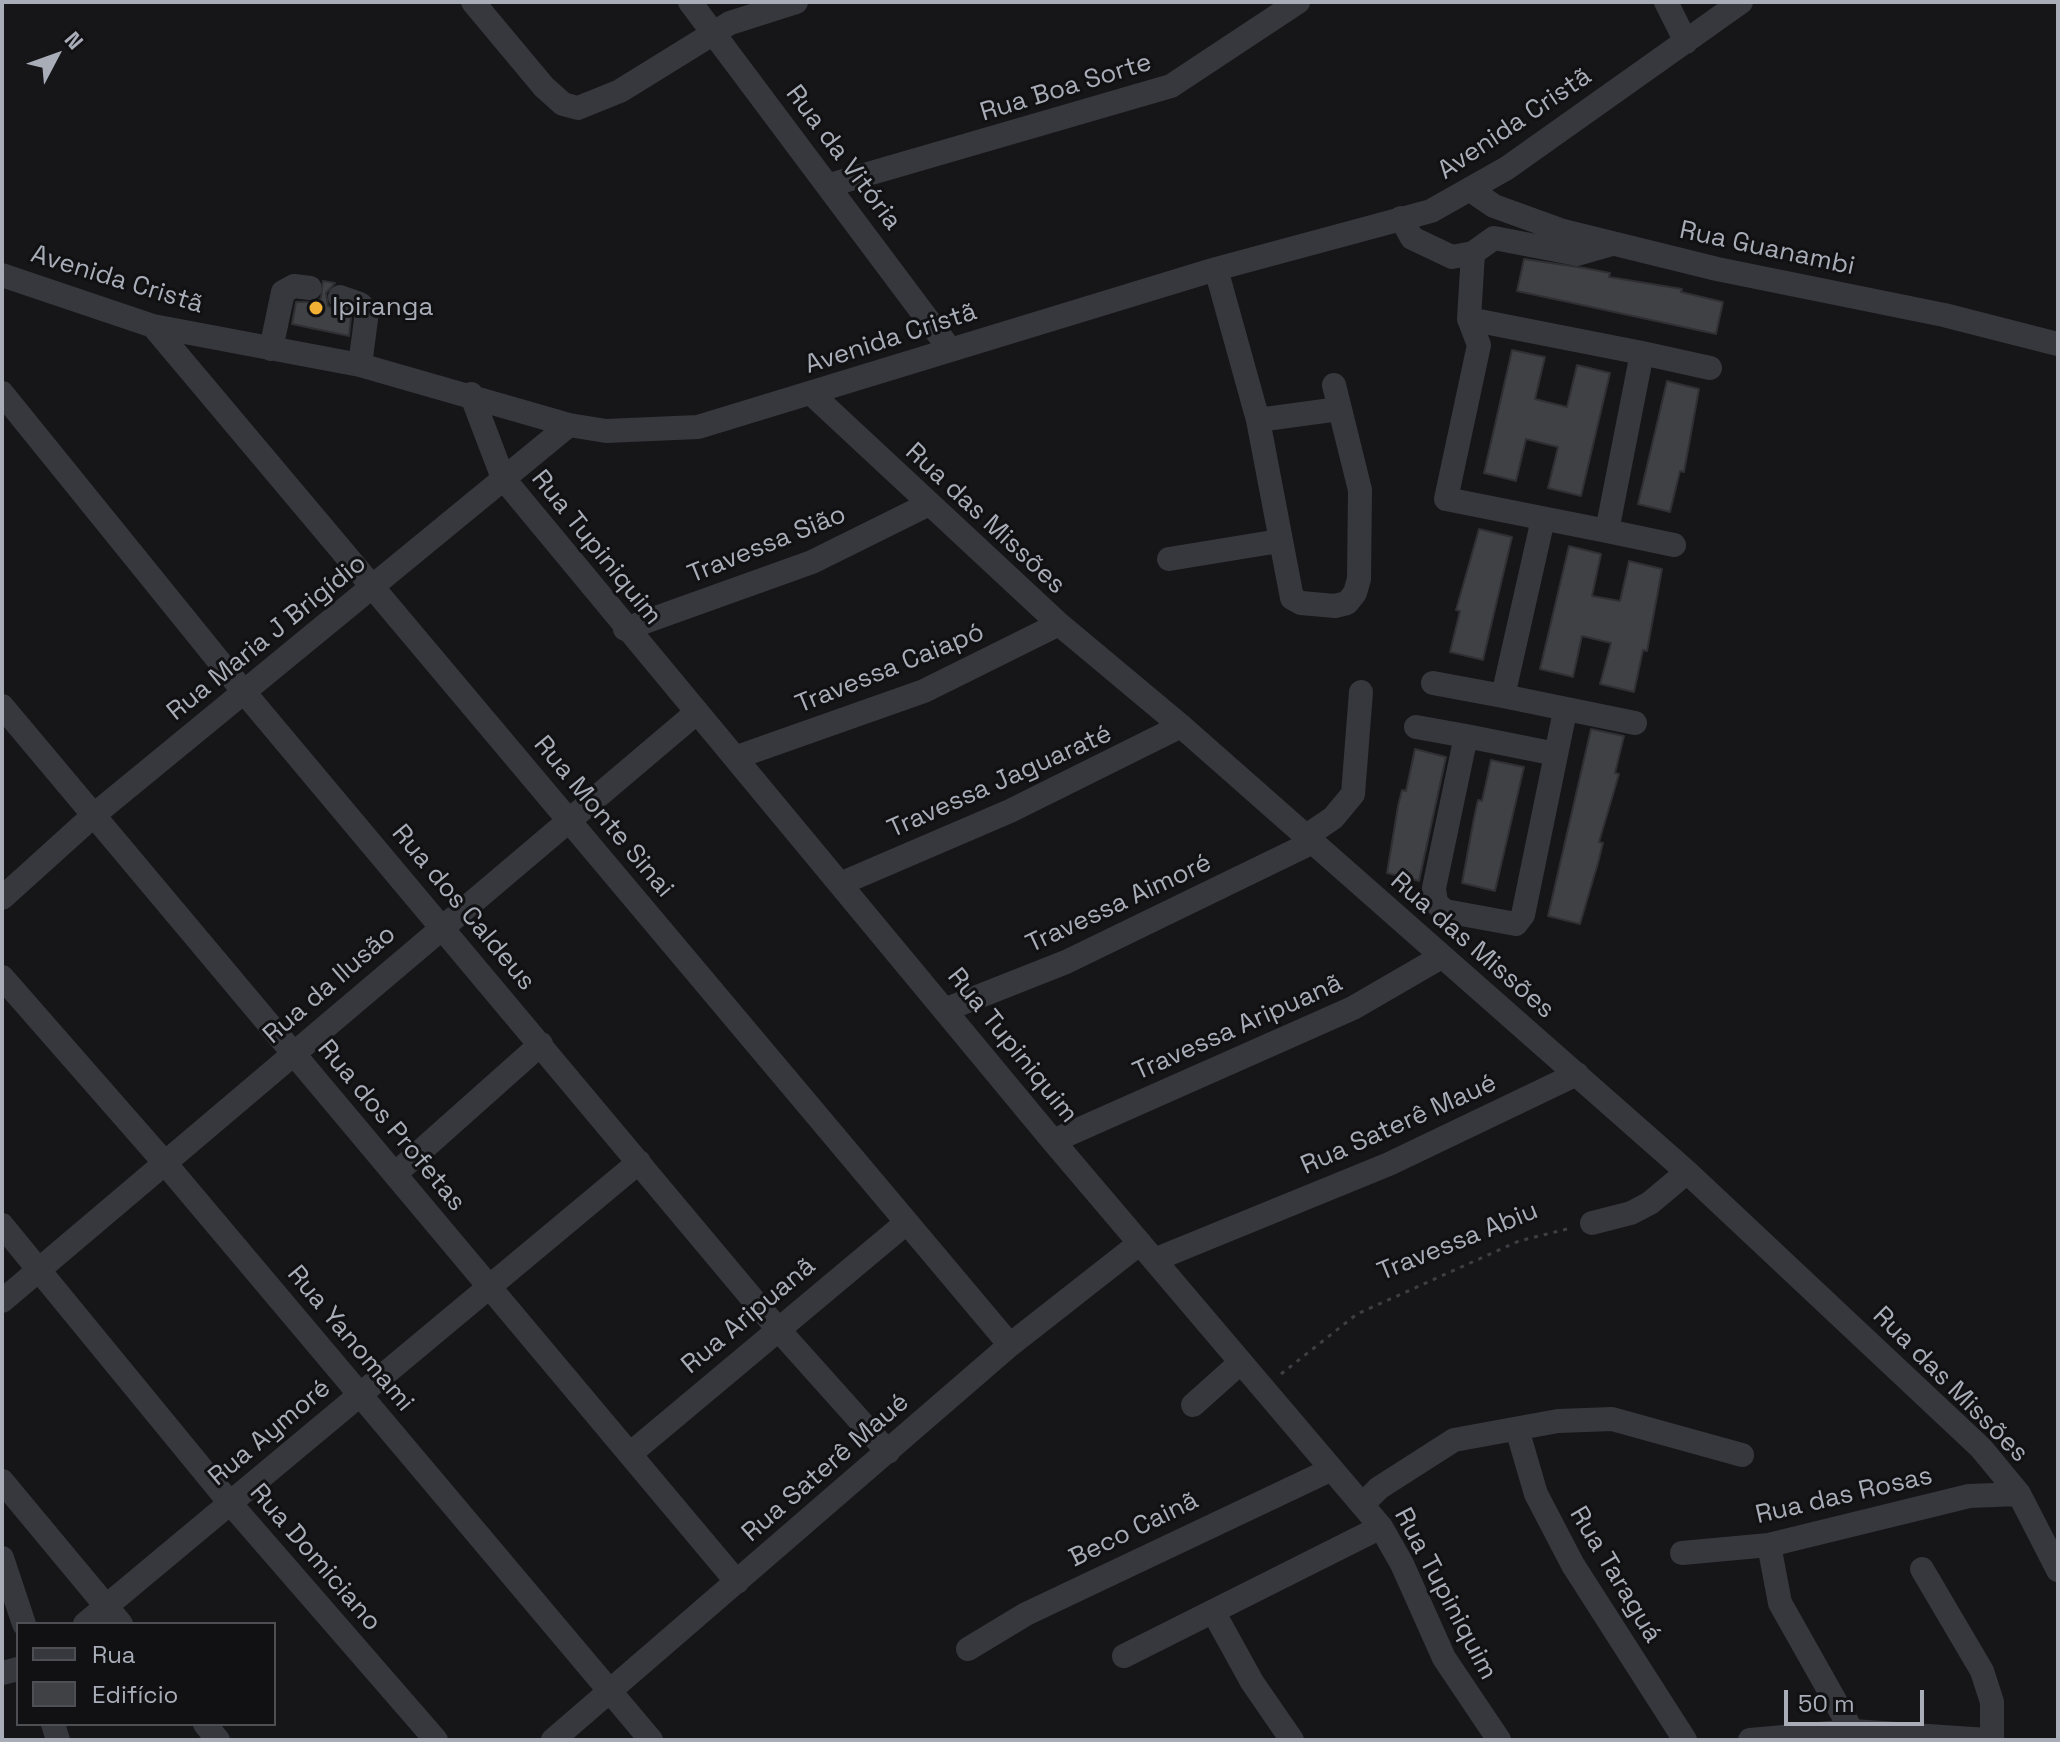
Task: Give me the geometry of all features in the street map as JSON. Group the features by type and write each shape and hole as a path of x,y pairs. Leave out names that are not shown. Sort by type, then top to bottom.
{"street":[{"path":"473,2 544,87 563,104 578,108 620,91 714,32 750,15 796,2"},
{"name":"Rua da Vitória","path":"690,2 830,185 949,348"},
{"name":"Rua Boa Sorte","path":"830,185 1171,86 1298,2"},
{"path":"1666,2 1686,42"},
{"name":"Avenida Cristã","path":"2,275 153,326 360,365 471,394 569,425 606,431 698,427 813,395 949,348 1216,269 1431,211 1472,191 1741,2"},
{"name":"Rua Guanambi","path":"1472,191 1494,206 1563,231 1717,269 1944,315 2058,344"},
{"path":"1401,218 1412,238 1452,257 1473,253 1494,238 1577,254 1615,244"},
{"path":"1473,253 1469,319 1479,345 1446,499 1674,545"},
{"path":"1216,269 1258,420 1292,598 1301,603 1335,606 1347,603 1355,593 1359,579 1360,490 1337,397 1258,420"},
{"path":"271,349 283,292 294,286 310,288"},
{"path":"340,297 360,304 367,312 360,365"},
{"path":"1469,319 1710,368"},
{"name":"Rua Monte Sinai","path":"153,326 1010,1345"},
{"path":"1607,531 1642,353"},
{"name":"Rua dos Caldeus","path":"2,393 244,692 777,1328 888,1452"},
{"name":"Rua Tupiniquim","path":"471,394 503,478 625,629 737,757 947,1009 1053,1141 1381,1527 1402,1564 1444,1658 1499,1740"},
{"name":"Rua das Missões","path":"813,395 927,505 1059,624 1181,726 1687,1172 1981,1448 2019,1494 2058,1570"},
{"name":"Rua Maria J Brigídio","path":"2,898 94,815 375,588 569,425"},
{"name":"Travessa Sião","path":"625,629 812,562 927,505"},
{"path":"1503,696 1543,519"},
{"path":"1169,559 1279,541"},
{"name":"Travessa Caiapó","path":"737,757 924,691 1059,624"},
{"path":"1433,683 1635,723"},
{"name":"Travessa Aimoré","path":"947,1009 1066,962 1308,840 1333,818 1353,794 1361,692"},
{"name":"Rua dos Profetas","path":"2,706 737,1582"},
{"path":"1466,736 1434,888 1436,903 1445,911 1516,924 1523,915 1565,711"},
{"name":"Rua da Ilusão","path":"2,1301 442,925 696,713"},
{"name":"Travessa Jaguaraté","path":"840,884 1010,811 1181,726"},
{"path":"1416,727 1556,754"},
{"name":"Travessa Aripuanã","path":"1053,1141 1353,1008 1441,957"},
{"name":"Rua Yanomami","path":"2,977 164,1162 651,1740"},
{"path":"395,1174 541,1044"},
{"name":"Rua Saterê Maué","path":"553,1740 1010,1345 1147,1251 1389,1164 1577,1074"},
{"name":"Rua Aymoré","path":"91,1622 114,1615 230,1503 639,1162"},
{"path":"1592,1223 1631,1213 1650,1203 1687,1172"},
{"name":"Rua Aripuanã","path":"630,1454 906,1223"},
{"name":"Rua Domiciano","path":"2,1225 230,1503 436,1740"},
{"path":"1193,1405 1240,1363"},
{"path":"1363,1504 1379,1488 1454,1440 1558,1421 1612,1419 1742,1455"},
{"name":"Rua Taraguá","path":"1517,1429 1536,1494 1573,1565 1685,1740"},
{"name":"Beco Cainã","path":"968,1649 1026,1614 1330,1470"},
{"path":"2,1481 114,1615"},
{"name":"Rua das Rosas","path":"1682,1553 1769,1545 1969,1496 2019,1494"},
{"path":"1124,1656 1381,1527"},
{"path":"1769,1545 1780,1603 1796,1634 1828,1682 1852,1731"},
{"path":"2,1558 23,1622"},
{"path":"1750,1740 1852,1731 1990,1740 1992,1702 1982,1671 1922,1569"},
{"path":"1214,1613 1252,1682 1292,1740"}],"path":[{"name":"Travessa Abiu","path":"1262,1389 1357,1314 1519,1241 1592,1223"}],"building":[{"path":"1524,259 1610,273 1609,277 1682,289 1681,292 1723,302 1716,334 1517,291"},
{"path":"323,281 335,283 326,293 328,306 351,317 349,336 292,324 296,302 315,302 321,298"},
{"path":"1512,350 1545,357 1535,399 1567,407 1577,365 1610,373 1581,496 1548,488 1558,447 1526,439 1516,481 1484,473"},
{"path":"1667,381 1699,389 1684,472 1680,471 1670,512 1638,504"},
{"path":"1479,529 1512,537 1483,660 1450,652 1460,611 1456,610"},
{"path":"1569,546 1601,554 1592,596 1620,601 1629,561 1662,569 1647,651 1643,650 1634,692 1600,684 1611,643 1582,636 1573,677 1540,669"},
{"path":"1591,729 1624,736 1615,773 1619,774 1599,842 1603,843 1580,924 1548,916"},
{"path":"1415,749 1446,757 1419,881 1387,873 1398,806 1402,790 1406,791"},
{"path":"1491,760 1524,767 1495,891 1462,883 1478,800 1482,801"}],"place":[{"name":"Ipiranga","path":"316,308"}]}
